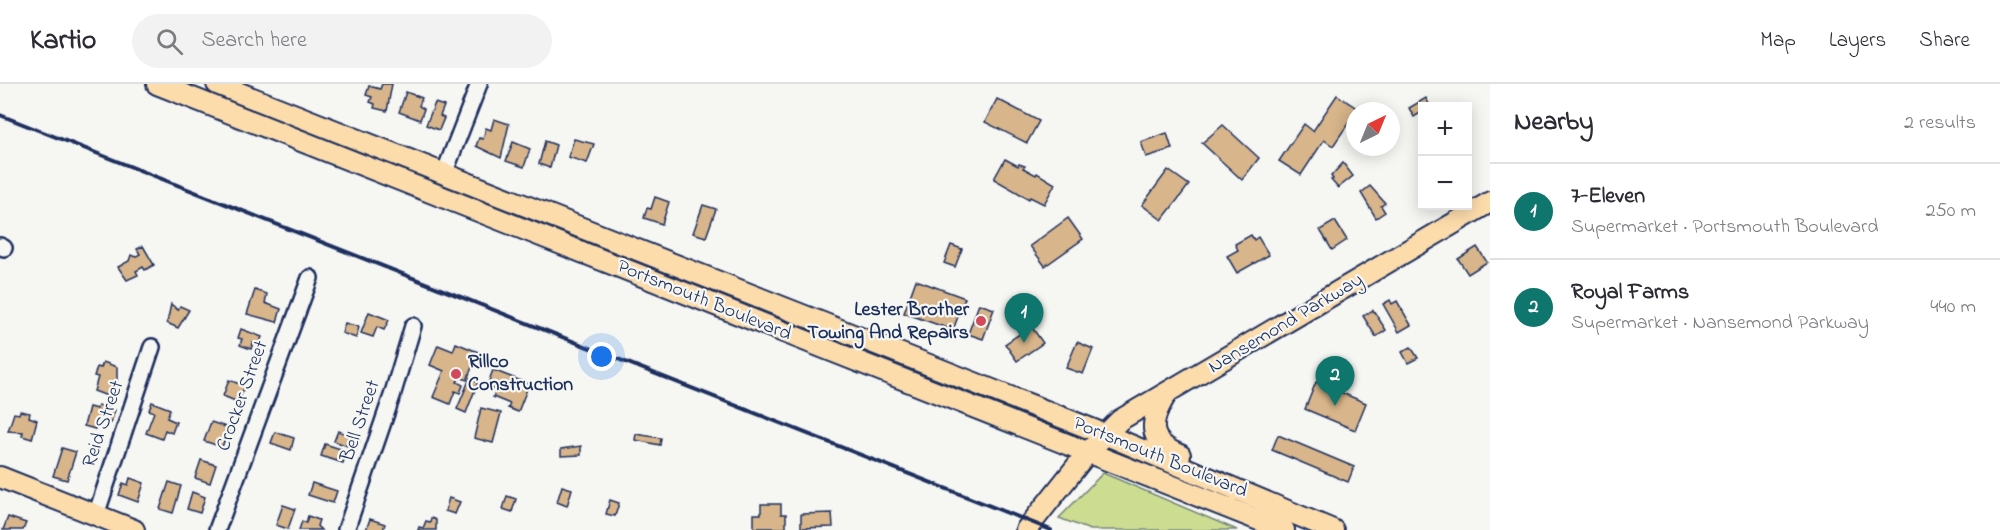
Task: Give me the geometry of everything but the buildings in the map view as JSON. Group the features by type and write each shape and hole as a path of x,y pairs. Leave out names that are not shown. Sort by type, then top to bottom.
{"main road":[{"name":"Portsmouth Boulevard","path":"217,84 1104,434 1332,530"},
{"name":"Portsmouth Boulevard","path":"164,85 1284,530"},
{"name":"Nansemond Parkway","path":"1026,530 1104,434 1133,411 1490,202"},
{"path":"1167,393 1154,419 1156,437 1162,445 1205,465 1247,493"},
{"path":"0,477 134,530"}],"street":[{"path":"429,192 479,84"},
{"path":"688,294 695,273"},
{"name":"Crocker Street","path":"217,530 310,278"},
{"name":"Bell Street","path":"346,530 392,396 413,326"},
{"name":"Reid Street","path":"96,515 152,347"}],"green space":[{"path":"1103,473 1237,530 1090,530 1059,518"}],"railway":[{"path":"0,115 1051,530"}],"place":[{"name":"Lester Brother Towing And Repairs","path":"981,321"},
{"name":"7-Eleven","path":"1024,343"},
{"name":"Rillco Construction","path":"456,374"},
{"name":"Royal Farms","path":"1335,406"}]}
